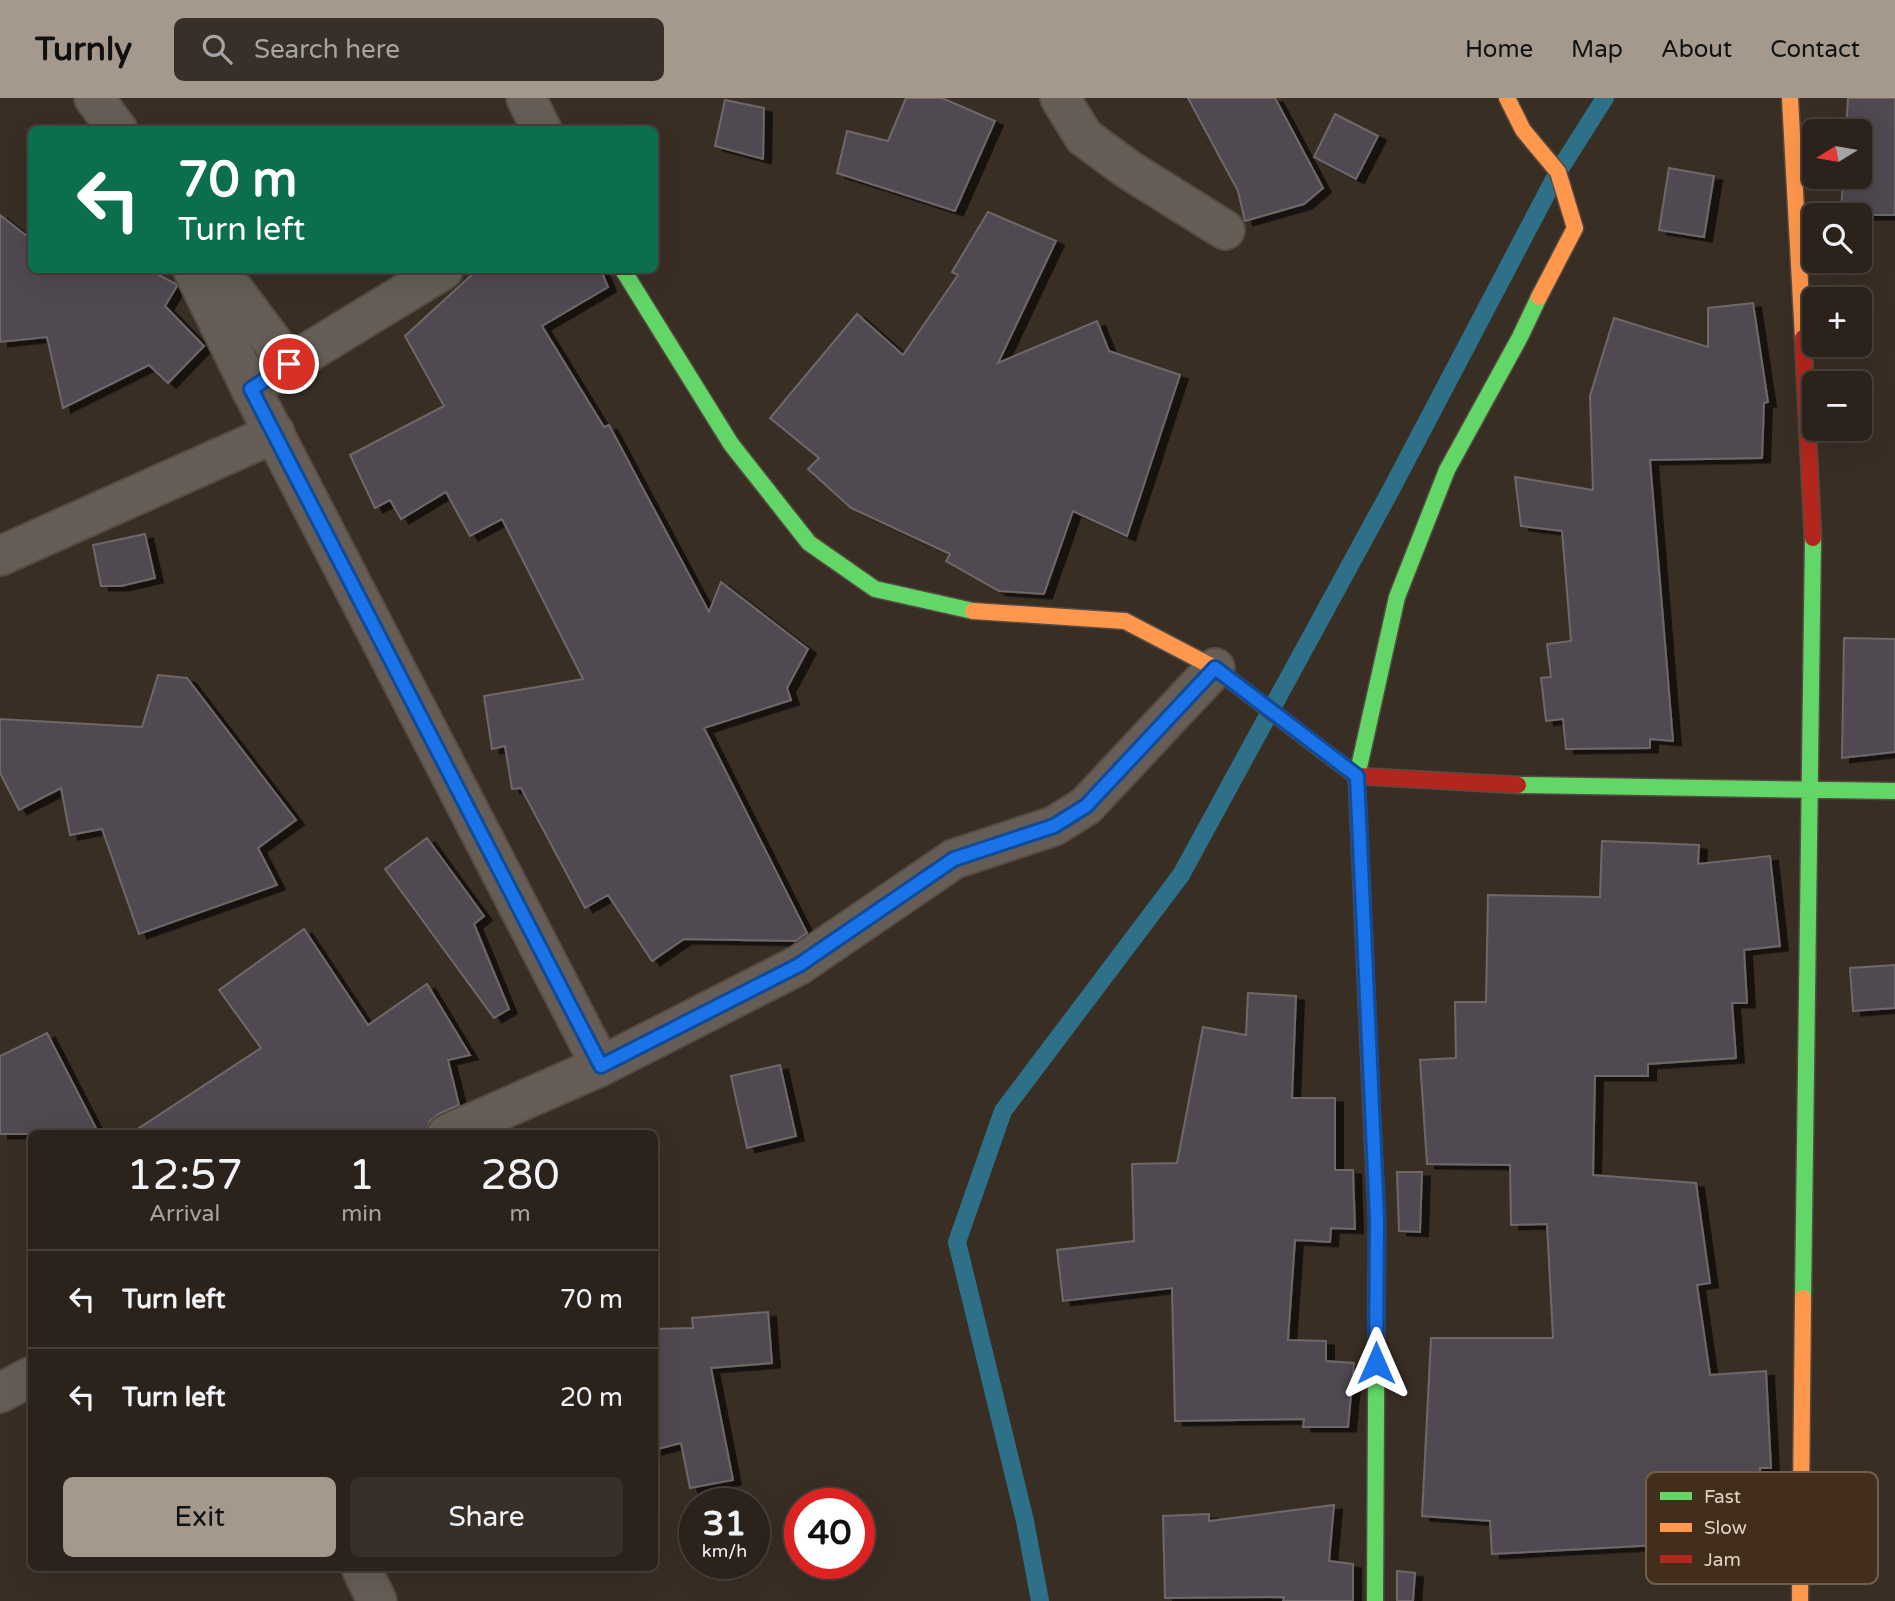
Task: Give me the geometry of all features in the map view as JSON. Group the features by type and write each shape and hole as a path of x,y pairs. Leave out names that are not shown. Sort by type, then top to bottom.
{"street":[{"path":"94,98 115,126"},
{"path":"527,98 540,126"},
{"path":"1060,98 1084,137 1129,170 1225,230"},
{"path":"1375,1601 1377,1218 1357,776 1397,597 1447,470 1520,337 1575,228 1559,172 1523,131 1507,98"},
{"path":"1790,98 1813,522 1801,1472"},
{"path":"194,273 251,389 601,1066"},
{"path":"223,273 289,364"},
{"path":"251,389 438,273"},
{"path":"625,273 740,455 809,543 875,589 977,612 1125,621 1215,668 1357,776 1529,786 1808,792 1895,791"},
{"path":"0,556 275,433"},
{"path":"456,1130 601,1066 799,965 954,859 1054,826 1086,806 1215,668"},
{"path":"0,1394 28,1378"},
{"path":"362,1571 377,1601"}],"building":[{"path":"906,98 942,98 995,121 955,211 837,173 847,131 888,141"},
{"path":"1188,98 1275,98 1323,188 1304,204 1245,221 1238,191"},
{"path":"1848,98 1895,98 1895,215 1872,215 1872,203 1842,203 1842,189 1872,189 1872,119 1847,119"},
{"path":"725,100 764,108 763,159 715,146"},
{"path":"1335,114 1378,136 1356,179 1314,157"},
{"path":"1669,168 1714,176 1704,237 1659,230"},
{"path":"988,212 1056,241 998,363 1097,321 1109,351 1180,375 1127,536 1073,511 1044,594 999,591 946,561 950,554 851,508 808,469 819,458 770,418 857,314 903,355 958,275 952,272"},
{"path":"0,215 28,237 28,273 155,273 176,284 165,306 204,346 168,383 149,365 63,408 47,337 0,342"},
{"path":"474,273 602,273 608,287 542,326 604,427 609,425 709,612 721,582 808,649 787,688 791,700 704,728 807,933 795,941 684,939 652,961 608,895 585,908 521,788 512,789 505,746 492,749 484,696 583,679 502,519 470,536 446,492 401,519 390,500 375,508 350,455 444,406 405,336"},
{"path":"1753,303 1768,402 1764,403 1762,458 1650,460 1673,741 1650,739 1650,748 1566,749 1563,719 1546,721 1541,678 1551,677 1547,644 1571,641 1562,531 1521,526 1515,477 1593,490 1590,396 1614,318 1708,347 1708,308"},
{"path":"145,534 155,578 121,586 101,586 93,545"},
{"path":"1844,638 1895,639 1895,752 1842,758"},
{"path":"158,675 187,678 296,820 258,848 277,885 139,934 102,829 70,835 61,788 19,810 0,773 0,719 142,727"},
{"path":"427,838 484,916 474,924 509,1009 494,1018 385,869"},
{"path":"1602,841 1699,845 1698,864 1770,856 1780,946 1744,950 1747,1003 1732,1003 1736,1058 1648,1064 1648,1076 1595,1076 1593,1175 1696,1183 1710,1283 1697,1285 1710,1375 1766,1371 1771,1468 1760,1468 1760,1472 1646,1472 1646,1546 1492,1554 1490,1521 1422,1516 1431,1338 1553,1338 1547,1224 1511,1225 1510,1165 1427,1164 1420,1060 1456,1058 1455,1002 1486,1002 1488,895 1600,897"},
{"path":"304,929 368,1025 427,984 470,1055 448,1060 459,1105 438,1114 430,1121 427,1130 136,1130 261,1048 219,990"},
{"path":"1895,965 1895,1008 1853,1011 1850,968"},
{"path":"1248,993 1296,996 1292,1098 1335,1098 1335,1170 1353,1170 1355,1229 1331,1228 1330,1242 1295,1240 1288,1340 1326,1341 1326,1361 1354,1363 1348,1427 1303,1427 1304,1419 1175,1421 1172,1288 1063,1301 1057,1250 1134,1241 1132,1164 1177,1163 1203,1027 1246,1035"},
{"path":"47,1033 97,1130 28,1130 28,1134 0,1134 0,1056"},
{"path":"780,1065 796,1136 747,1148 731,1076"},
{"path":"1397,1172 1422,1172 1420,1232 1399,1231"},
{"path":"768,1312 772,1363 711,1368 733,1480 690,1488 681,1443 658,1449 658,1329 693,1328 692,1318"},
{"path":"1334,1505 1329,1561 1353,1564 1353,1601 1283,1601 1284,1597 1165,1598 1163,1516 1209,1514 1209,1521"},
{"path":"1397,1571 1415,1573 1413,1601 1397,1601"}],"waterway":[{"path":"1040,1601 1025,1521 957,1242 1003,1111 1181,875 1392,488 1558,172 1605,98"}],"traffic: fast":[{"path":"625,273 731,444 809,543 875,589 973,611"},
{"path":"1357,783 1397,597 1447,470 1539,297"},
{"path":"1803,1298 1813,538"},
{"path":"1518,785 1895,791"},
{"path":"1373,1140 1377,1218 1375,1601"}],"traffic: slow":[{"path":"1507,98 1523,130 1558,172 1575,228 1539,297"},
{"path":"1790,98 1802,320"},
{"path":"973,611 1125,621 1215,668 1322,750"},
{"path":"1357,783 1373,1140"},
{"path":"1801,1472 1803,1298"},
{"path":"1800,1584 1800,1601"}],"traffic: jam":[{"path":"1804,357 1813,538"},
{"path":"1322,750 1357,776 1518,785"}],"route":[{"path":"289,364 251,389 601,1066 799,965 954,859 1054,826 1086,806 1215,668 1357,776 1377,1218 1376,1363"}]}
